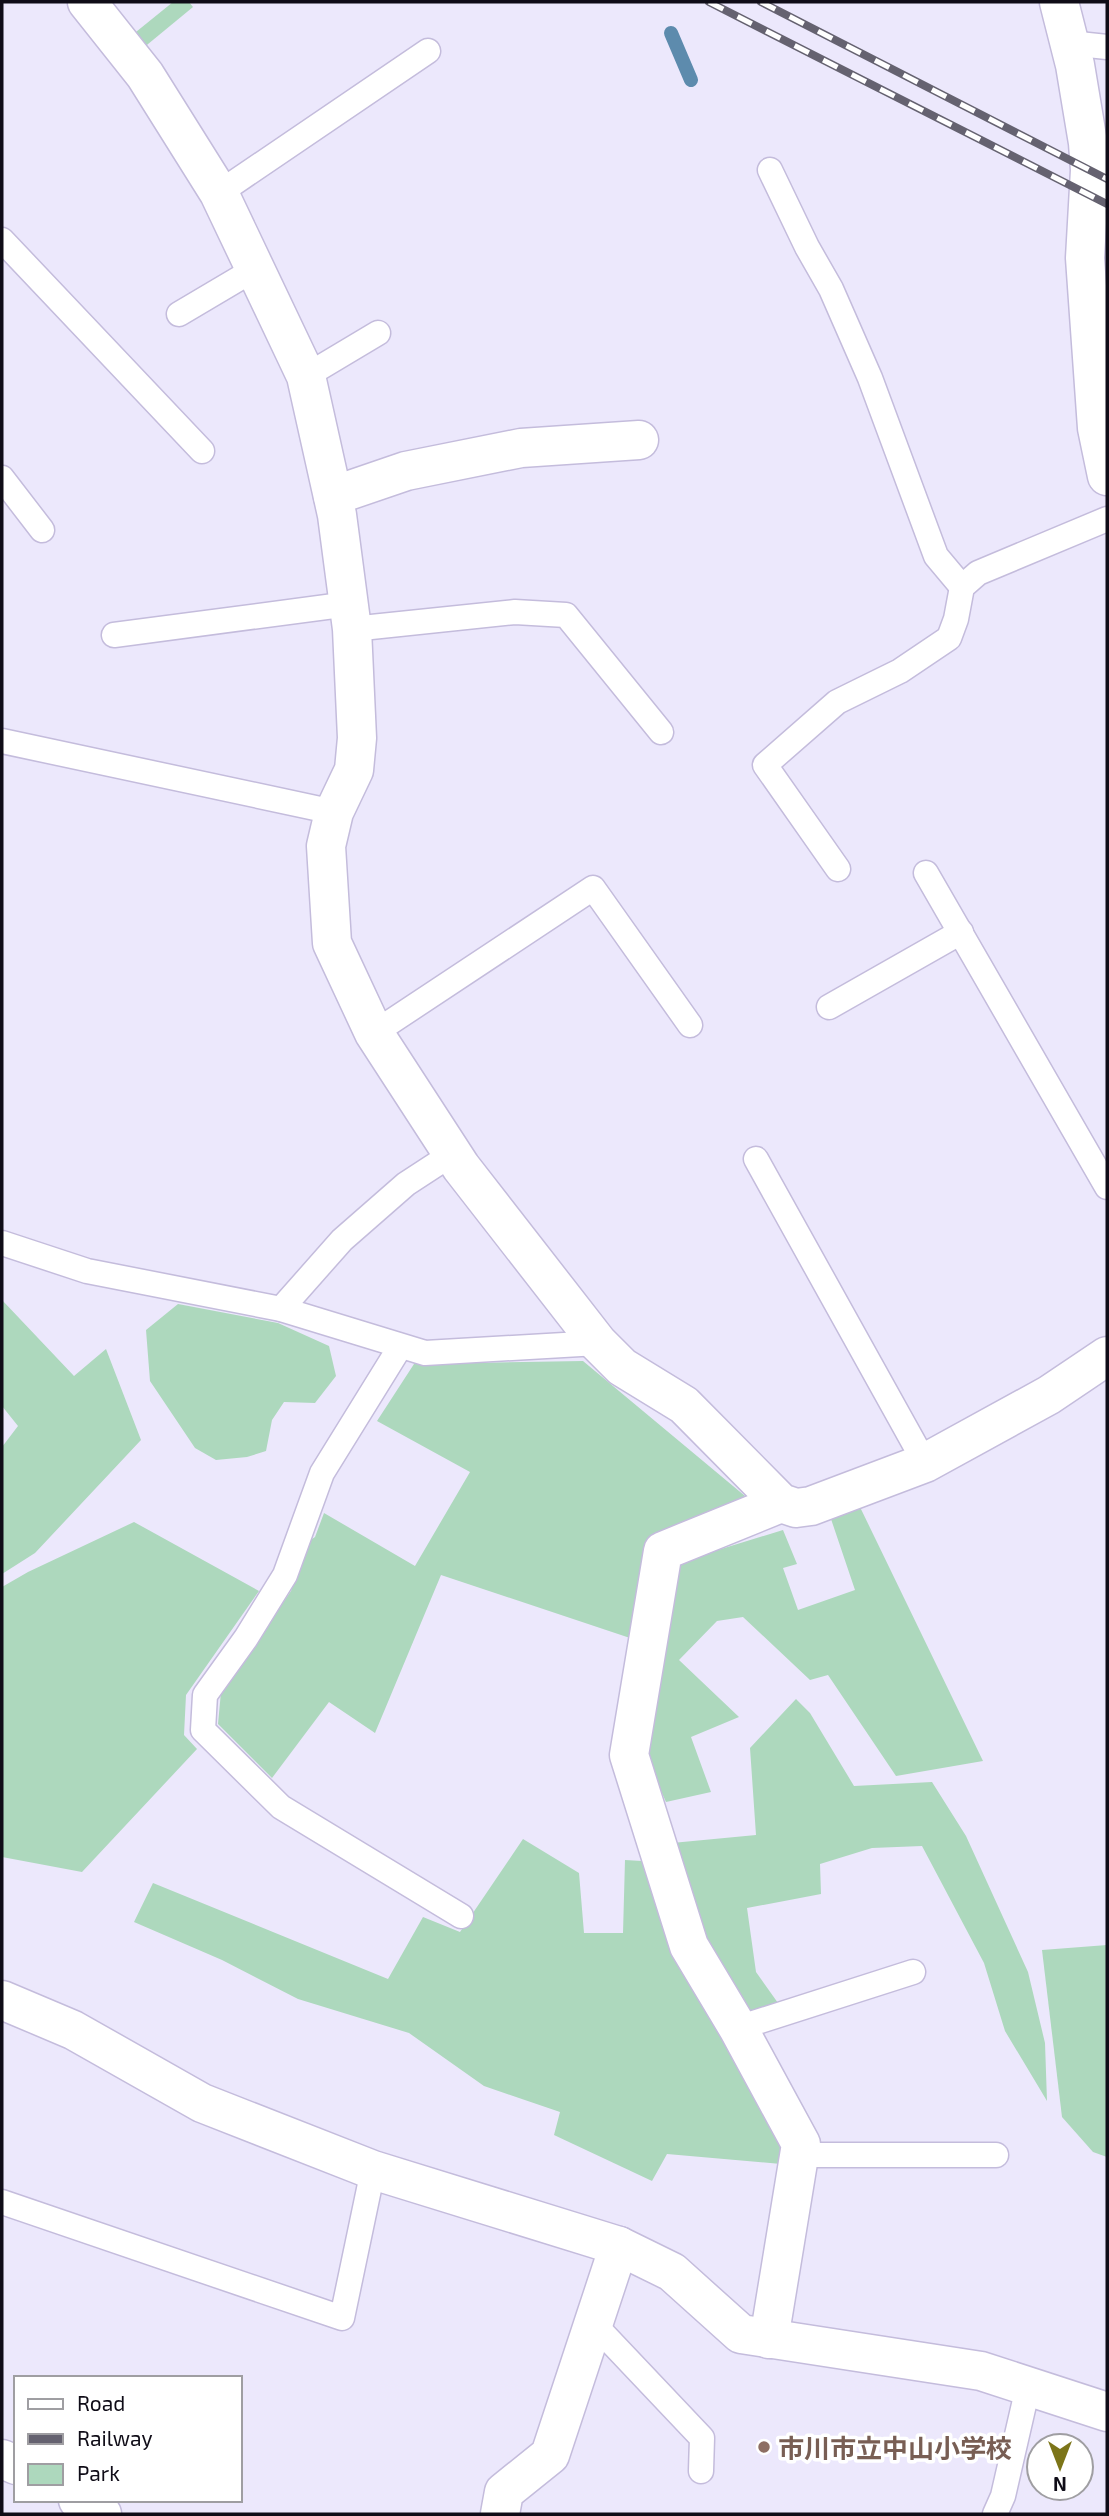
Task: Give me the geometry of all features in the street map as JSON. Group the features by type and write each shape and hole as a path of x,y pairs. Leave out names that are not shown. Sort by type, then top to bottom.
{"street":[{"path":"87,2 145,75 219,194 306,376 333,496 351,617 357,738 354,770 334,812 326,846 332,943 374,1033 452,1154 598,1343 622,1367 684,1405 781,1503 796,1508 811,1506 925,1463 1049,1395 1107,1356"},
{"path":"1059,2 1075,65 1088,143 1097,235 1086,258 1097,428 1107,476"},
{"path":"333,496 406,471 520,448 639,440"},
{"path":"769,2339 801,2144 738,2028 689,1946 629,1755 663,1551 781,1503"},
{"path":"2,2000 73,2030 202,2103 373,2170 619,2246 672,2272 741,2334 981,2371 1107,2412"},
{"path":"500,2514 505,2492 550,2455 619,2246"}],"lane":[{"path":"1069,43 1107,47"},
{"path":"219,194 428,51"},
{"path":"770,170 807,247 831,289 864,365 936,556 962,587"},
{"path":"2,240 202,451"},
{"path":"179,314 255,268"},
{"path":"306,376 378,333"},
{"path":"2,478 42,530"},
{"path":"838,869 765,765 837,702 900,671 949,638 962,587 978,573 1107,519"},
{"path":"114,635 351,617 515,612 566,615 661,732"},
{"path":"2,741 334,812"},
{"path":"926,873 1107,1187"},
{"path":"374,1033 593,888 690,1025"},
{"path":"829,1007 961,932"},
{"path":"281,1309 342,1240 407,1184 452,1154"},
{"path":"756,1159 925,1463"},
{"path":"2,1243 87,1271 281,1309 425,1353 598,1343"},
{"path":"400,1347 322,1473 285,1575 246,1638 205,1695 203,1730 281,1807 461,1916"},
{"path":"738,2028 913,1972"},
{"path":"799,2155 996,2155"},
{"path":"2,2202 342,2318 373,2170"},
{"path":"594,2324 702,2438 701,2471"},
{"path":"995,2514 1003,2496 1028,2387"}],"green space":[{"path":"173,2 189,2 193,7 142,49 131,36"},
{"path":"2,1300 74,1376 106,1349 141,1440 35,1553 2,1574 2,1447 18,1426 2,1406"},
{"path":"178,1304 278,1323 329,1346 336,1376 315,1403 284,1402 272,1420 266,1451 247,1457 216,1460 195,1448 150,1381 146,1330"},
{"path":"583,1361 751,1501 647,1542 633,1639 441,1575 375,1733 329,1702 272,1778 218,1724 221,1692 291,1591 306,1543 315,1537 324,1513 415,1566 470,1472 377,1421 414,1364"},
{"path":"859,1505 983,1761 896,1776 828,1675 810,1680 743,1617 717,1621 679,1660 739,1717 691,1737 711,1792 666,1802 644,1753 679,1562 783,1530 797,1564 783,1568 798,1610 855,1590 831,1519"},
{"path":"134,1522 259,1591 186,1695 184,1735 197,1749 82,1872 2,1857 2,1587"},
{"path":"796,1699 810,1713 854,1786 932,1782 966,1836 1028,1972 1045,2043 1047,2101 1005,2031 984,1963 922,1846 872,1848 820,1864 821,1894 747,1908 756,1972 778,2003 748,2012 709,1945 672,1843 756,1835 750,1748"},
{"path":"523,1839 579,1873 584,1933 623,1933 625,1860 642,1861 781,2142 781,2164 667,2154 652,2181 554,2135 560,2112 484,2086 409,2033 298,1999 222,1960 134,1922 153,1883 388,1979 423,1917 460,1932"},
{"path":"1107,1945 1107,2157 1093,2152 1062,2117 1042,1950"}],"waterway":[{"path":"671,33 691,80"}],"railway":[{"path":"709,2 1107,204"},
{"path":"761,2 1107,179"}],"place":[{"name":"市川市立中山小学校","path":"764,2447"}]}
